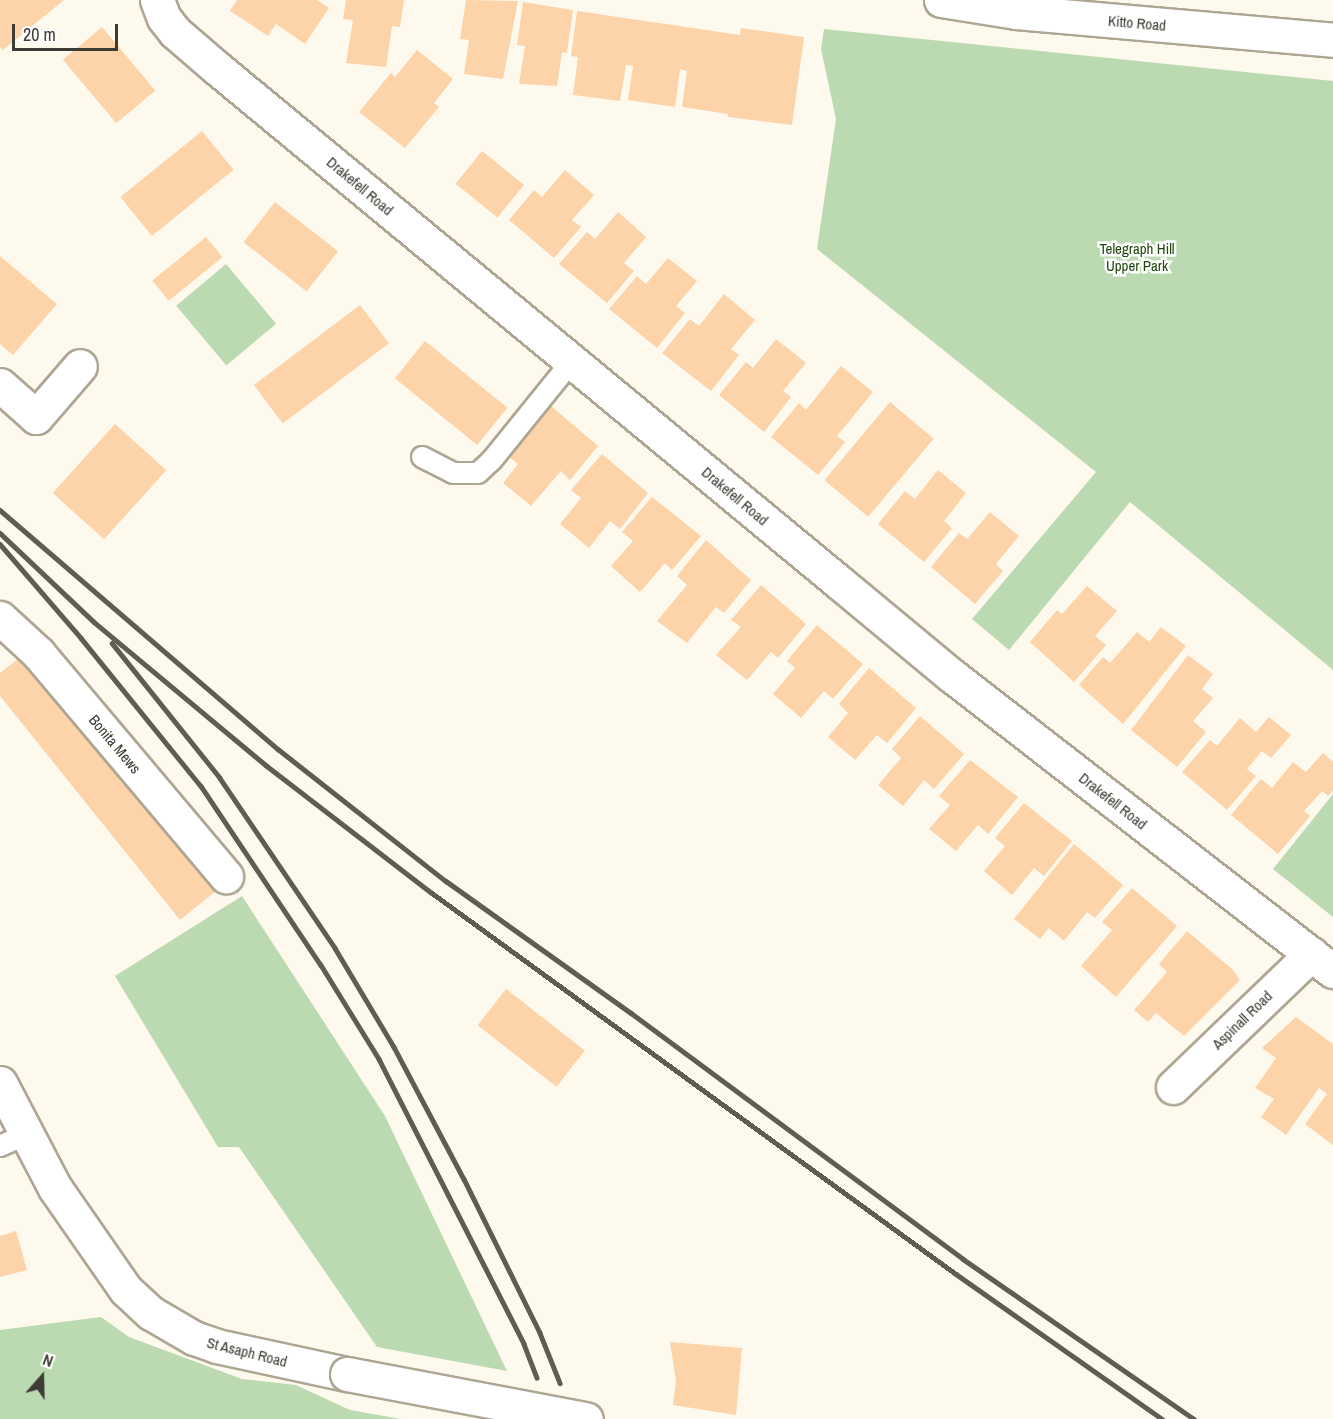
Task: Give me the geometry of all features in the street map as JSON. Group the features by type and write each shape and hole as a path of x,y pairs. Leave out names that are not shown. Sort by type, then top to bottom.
{"street":[{"name":"Drakefell Road","path":"158,0 164,18 175,32 951,675 1322,962"},
{"name":"Kitto Road","path":"941,0 1333,40"},
{"path":"0,385 36,417 80,366"},
{"name":"Bonita Mews","path":"0,617 38,652 226,876"},
{"name":"Aspinall Road","path":"1173,1087 1322,962"},
{"name":"St Asaph Road","path":"0,1083 13,1141 55,1188 126,1290 152,1313 194,1338 218,1346 347,1374 586,1419"}],"lane":[{"path":"423,457 453,473 478,473 492,460 572,361"}],"green space":[{"name":"Telegraph Hill Upper Park","path":"824,29 1333,81 1333,670 1130,502 1009,650 972,619 1096,472 817,249 836,119 821,49"},
{"path":"226,264 276,324 226,366 176,306"},
{"path":"1333,794 1333,917 1273,869"},
{"path":"242,896 385,1116 507,1371 377,1347 239,1147 218,1147 115,976"},
{"path":"101,1317 129,1337 242,1379 296,1385 350,1410 401,1419 0,1419 0,1330"}],"building":[{"path":"0,0 64,0 3,50 0,47"},
{"path":"237,0 317,0 329,8 305,44 276,24 268,36 230,11"},
{"path":"346,0 404,0 400,27 392,26 386,67 346,63 353,20 343,19"},
{"path":"466,0 518,1 503,79 464,74 469,40 460,39"},
{"path":"523,2 573,10 567,53 562,52 557,86 519,84 525,46 517,45"},
{"path":"577,11 740,35 741,28 804,37 792,125 728,117 728,114 682,107 687,71 680,69 675,107 628,100 633,66 626,65 620,101 573,95 578,57 571,56"},
{"path":"102,27 155,91 116,123 63,60"},
{"path":"417,50 453,79 434,103 439,107 405,148 359,112 391,73 395,77"},
{"path":"202,131 233,170 152,236 120,197"},
{"path":"482,151 524,185 498,218 456,184"},
{"path":"565,170 594,195 572,220 581,227 554,258 509,220 534,190 542,197"},
{"path":"275,202 338,251 307,291 244,242"},
{"path":"618,212 646,237 624,263 634,271 607,303 559,264 587,232 595,239"},
{"path":"206,237 222,257 169,301 152,280"},
{"path":"0,256 57,304 13,355 0,344"},
{"path":"668,258 697,281 676,306 685,313 657,348 609,309 637,276 646,284"},
{"path":"724,294 755,320 731,349 739,355 711,391 662,353 690,319 699,326"},
{"path":"360,305 389,343 283,423 254,385"},
{"path":"776,339 806,363 783,391 791,397 764,432 719,395 746,362 753,368"},
{"path":"425,341 507,408 477,445 395,378"},
{"path":"841,366 873,392 837,436 845,442 818,475 771,437 799,403 806,410"},
{"path":"890,402 934,439 868,517 824,480"},
{"path":"550,405 598,446 570,480 561,471 531,506 503,483 518,464 509,457"},
{"path":"115,424 166,470 104,539 53,493"},
{"path":"602,454 648,493 620,529 610,521 589,548 560,524 581,498 571,490"},
{"path":"938,470 966,493 944,521 952,528 924,562 878,524 905,491 915,499"},
{"path":"652,497 701,536 672,570 665,563 640,592 611,566 633,541 622,532"},
{"path":"990,512 1019,536 996,564 1003,571 975,604 931,567 959,533 967,539"},
{"path":"706,540 751,580 724,613 716,607 687,643 657,621 687,585 677,576"},
{"path":"761,585 806,624 778,658 771,652 747,680 716,655 741,627 731,620"},
{"path":"1087,586 1117,611 1095,636 1106,645 1074,682 1030,642 1057,610 1062,614"},
{"path":"817,625 863,664 833,699 824,691 801,718 773,694 795,668 787,661"},
{"path":"1161,627 1186,646 1123,724 1079,685 1103,657 1110,663 1137,632 1149,642"},
{"path":"31,649 221,887 180,920 0,696 0,673"},
{"path":"1188,655 1213,674 1202,689 1213,698 1193,721 1206,732 1177,767 1131,730"},
{"path":"869,668 916,708 887,743 877,735 855,760 828,737 848,713 839,704"},
{"path":"920,716 964,754 934,789 924,780 903,806 878,785 901,758 892,749"},
{"path":"1269,717 1291,735 1271,758 1262,751 1247,769 1256,776 1227,810 1182,772 1210,740 1217,746 1240,718 1256,732"},
{"path":"1323,753 1333,762 1333,791 1328,796 1322,791 1304,811 1310,816 1278,854 1231,815 1261,779 1272,788 1293,762 1306,772"},
{"path":"970,760 1018,797 988,834 978,825 956,851 929,829 950,805 939,796"},
{"path":"1024,803 1072,841 1044,876 1034,868 1012,895 984,871 1005,846 995,838"},
{"path":"1074,844 1123,885 1095,918 1087,912 1064,941 1049,928 1040,939 1014,919"},
{"path":"1132,888 1177,926 1116,997 1081,966 1112,930 1102,922"},
{"path":"1187,931 1232,969 1240,980 1184,1036 1156,1013 1148,1022 1134,1010 1167,972 1159,964"},
{"path":"506,989 585,1051 556,1087 478,1025"},
{"path":"1296,1017 1333,1044 1333,1145 1305,1124 1327,1094 1319,1088 1286,1135 1261,1117 1274,1099 1255,1088 1276,1058 1262,1048"},
{"path":"16,1231 27,1270 0,1277 0,1236"},
{"path":"670,1342 742,1348 736,1415 673,1405 676,1381"}],"railway":[{"path":"0,510 278,749 446,881 631,1013 963,1259 1194,1419"},
{"path":"0,533 94,622 267,766 432,893 956,1274 1162,1419"},
{"path":"0,544 81,638 201,786 321,965 379,1059 524,1344 537,1378"},
{"path":"112,643 220,778 335,948 394,1047 464,1179 540,1333 560,1383"}]}
